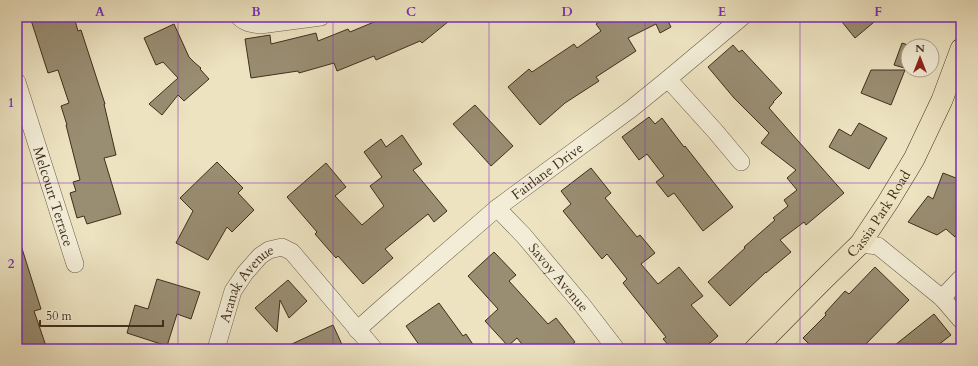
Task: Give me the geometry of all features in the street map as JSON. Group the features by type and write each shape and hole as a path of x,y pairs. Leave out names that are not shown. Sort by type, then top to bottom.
{"main road":[{"name":"Cassia Park Road","path":"755,349 860,244 914,159 942,100 961,49"}],"street":[{"path":"239,17 251,24 260,25 321,17"},
{"name":"Fairlane Drive","path":"357,330 497,208 631,109 742,17"},
{"path":"668,79 715,130 741,162"},
{"name":"Melcourt Terrace","path":"17,82 75,264"},
{"name":"Savoy Avenue","path":"497,208 524,236 583,306 616,349"},
{"path":"860,244 878,246 942,298 961,320"},
{"name":"Aranak Avenue","path":"216,349 233,291 245,272 260,256 269,250 282,247 292,252 374,349"},
{"path":"942,298 961,278"}],"building":[{"path":"30,17 74,17 78,31 81,30 105,104 116,155 104,158 121,214 87,224 84,216 77,218 70,193 76,191 73,182 80,180 61,106 69,103 58,70 48,73"},
{"path":"386,17 454,17 422,43 420,41 376,60 374,56 337,71 334,63 299,73 298,71 251,78 245,39 270,35 271,44 316,33 318,41 348,29 350,32"},
{"path":"607,17 670,17 667,19 671,27 660,33 656,24 628,38 636,51 596,77 599,81 565,103 540,125 508,87 529,69 532,72 574,44 577,48 601,31 596,24"},
{"path":"838,17 880,17 855,38"},
{"path":"174,24 189,57 201,68 200,69 209,79 184,101 178,95 162,115 149,104 178,78 163,62 156,65 144,38"},
{"path":"733,45 739,52 742,50 782,93 769,108 844,193 806,225 804,222 780,240 791,252 766,272 730,306 708,282 745,248 744,247 775,220 773,218 788,206 784,200 797,190 787,178 796,170 761,143 769,133 734,98 708,67"},
{"path":"900,48 900,67 894,65"},
{"path":"871,70 900,70 900,78 902,78 891,105 861,93"},
{"path":"475,105 513,146 491,166 453,124"},
{"path":"649,117 655,124 662,118 733,207 703,231 674,193 668,197 656,182 664,176 647,154 639,160 622,137"},
{"path":"859,123 887,138 869,169 829,147 839,129 851,136"},
{"path":"402,135 422,164 413,170 447,211 434,222 428,214 385,249 393,258 363,284 338,256 336,258 315,234 317,232 287,197 326,163 346,187 335,196 362,225 384,206 370,186 382,177 364,152 381,139 386,147"},
{"path":"217,162 243,188 238,193 254,210 232,232 227,227 208,260 176,243 193,211 180,198"},
{"path":"591,168 611,193 605,198 637,237 640,235 655,253 641,264 658,284 679,267 703,296 691,305 718,336 703,349 672,349 663,339 666,337 623,283 627,279 607,254 602,259 563,211 571,204 561,191"},
{"path":"943,173 961,180 961,226 955,237 946,229 937,235 908,222 928,196 933,199"},
{"path":"17,242 20,242 41,309 34,311 47,349 17,349"},
{"path":"494,252 516,275 509,281 548,324 556,318 575,342 565,349 526,349 517,338 508,346 485,321 498,309 468,276"},
{"path":"875,267 909,300 861,349 814,349 803,338 826,315 825,313 845,291 849,294"},
{"path":"157,279 200,292 191,319 177,314 167,346 127,333 135,305 148,309"},
{"path":"288,280 307,301 289,318 280,300 277,332 255,308"},
{"path":"439,303 463,336 466,334 476,349 422,349 406,326"},
{"path":"934,314 951,335 933,349 890,349"},
{"path":"333,325 344,349 281,349"}]}
